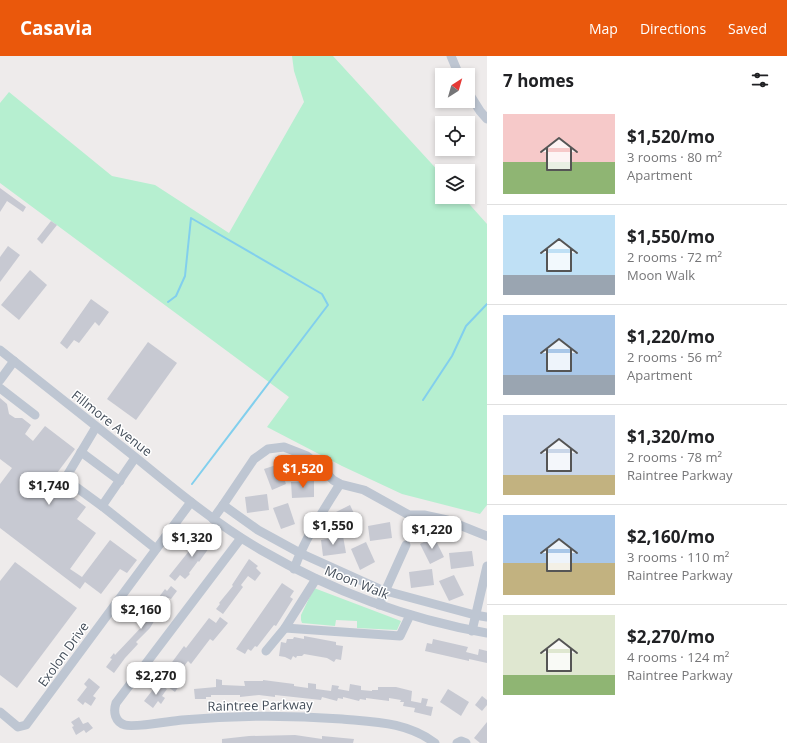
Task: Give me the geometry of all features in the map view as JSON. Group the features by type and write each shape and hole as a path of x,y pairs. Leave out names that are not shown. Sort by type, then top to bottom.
{"street":[{"path":"451,56 456,68"},
{"path":"475,103 487,120"},
{"name":"Fillmore Avenue","path":"0,350 210,517"},
{"path":"0,380 14,361"},
{"path":"0,388 35,415"},
{"path":"96,427 64,479 102,506 156,549"},
{"path":"210,517 223,506 254,459 268,448 284,447 307,456 321,467 333,480 340,484 364,490 410,515 424,515 448,520 487,536"},
{"path":"81,452 120,481"},
{"path":"102,506 135,458"},
{"path":"294,568 315,524 340,484"},
{"name":"Exolon Drive","path":"0,712 18,727 26,725 191,502"},
{"path":"223,506 258,530 300,553 385,590 487,617"},
{"name":"Moon Walk","path":"210,517 241,538 316,579 379,605 410,615 472,631 487,633"},
{"name":"Raintree Parkway","path":"241,538 116,703 114,713 119,722 128,726 182,720 263,715 329,718 388,723 414,731 435,743"},
{"path":"379,605 406,545"},
{"path":"472,631 487,566"},
{"path":"266,651 285,628 316,579"},
{"path":"285,628 400,636 410,615"},
{"path":"457,743 466,743"}],"green space":[{"path":"292,56 333,56 435,167 435,204 469,204 487,224 487,505 480,514 402,494 342,466 267,427 289,397 0,183 0,103 9,92 112,176 155,185 229,233 304,102 294,71"},
{"path":"314,588 401,621 397,630 357,628 357,621 336,620 335,626 302,623 301,615"}],"building":[{"path":"0,188 26,207 23,212 7,201 0,212"},
{"path":"51,221 57,225 42,244 37,239"},
{"path":"8,246 20,255 0,282 0,257"},
{"path":"30,270 47,285 19,320 1,305"},
{"path":"91,299 109,312 99,326 95,322 79,343 74,340 67,349 60,343"},
{"path":"148,342 177,363 136,420 107,399"},
{"path":"0,398 7,404 9,414 15,418 22,418 31,425 25,434 33,441 45,426 75,449 51,481 86,507 77,519 96,533 70,569 82,577 110,540 137,560 127,573 120,569 101,594 85,582 80,589 0,528 0,484 12,468 0,459"},
{"path":"279,464 286,484 272,490 264,469"},
{"path":"314,481 314,497 292,498 291,482"},
{"path":"267,494 269,510 247,513 245,497"},
{"path":"288,503 295,524 281,529 273,508"},
{"path":"350,505 360,526 346,532 336,512"},
{"path":"390,522 392,538 370,541 368,526"},
{"path":"406,525 413,527 411,534 404,532"},
{"path":"209,533 216,538 199,562 198,561 185,579 180,575 175,581 169,576 189,551 187,549 190,545 196,549"},
{"path":"343,536 346,553 323,556 321,540"},
{"path":"434,537 444,557 430,564 420,544"},
{"path":"366,542 375,562 360,570 351,549"},
{"path":"472,551 474,566 451,569 449,553"},
{"path":"249,559 258,566 256,568 261,573 255,581 248,576 241,585 243,587 223,614 216,609 233,586 232,585"},
{"path":"15,562 77,608 17,688 0,675 0,581"},
{"path":"432,569 434,585 411,588 409,572"},
{"path":"454,575 464,595 449,601 439,581"},
{"path":"282,583 294,591 290,597 293,599 276,626 274,625 257,647 255,646 251,651 248,649 245,654 236,649"},
{"path":"171,586 177,591 171,599 169,598 165,603 150,628 136,642 138,644 114,673 106,667 112,659 110,658 114,653 115,655 149,619 145,616 165,589 167,591"},
{"path":"220,617 228,623 213,641 210,639 191,664 188,661 180,671 184,674 176,684 179,686 175,692 164,684 170,677 164,673 184,646 186,648 209,618 216,623"},
{"path":"304,636 336,642 336,645 343,646 341,660 336,659 334,662 327,658 304,654 302,656 297,656 296,658 293,656 291,660 279,656 281,642 286,643 287,639 293,639 294,637 304,639"},
{"path":"433,639 468,647 466,652 478,655 479,649 487,651 487,663 469,659 469,661 425,651 427,643 432,644"},
{"path":"89,678 100,687 93,696 96,698 91,706 85,702 83,705 77,700 87,687 84,684"},
{"path":"216,679 222,680 222,685 245,686 244,681 263,680 294,684 294,686 308,688 308,683 316,684 316,689 331,691 332,685 339,686 338,689 349,691 350,684 361,686 361,690 372,691 378,690 378,687 396,687 412,691 411,701 421,703 422,698 428,699 426,706 433,707 431,716 414,712 415,708 403,706 404,702 400,702 401,700 389,698 389,701 366,698 366,700 360,699 359,701 343,697 343,699 338,698 337,701 322,697 321,700 275,695 275,697 259,695 240,697 240,695 211,695 211,697 206,697 206,699 195,699 194,689 216,687"},
{"path":"158,683 167,689 162,696 165,698 161,704 158,701 153,708 144,701"},
{"path":"448,689 469,702 461,716 440,702"},
{"path":"482,696 487,700 487,705 482,711 475,705"},
{"path":"79,717 83,724 88,722 93,728 86,733 84,730 76,735 72,727 74,726 71,722"},
{"path":"487,722 487,743 480,743 474,738"},
{"path":"295,735 322,739 322,736 354,739 353,743 222,743 222,739 249,736"}],"waterway":[{"path":"168,302 176,296 185,276 191,218 322,294 328,305 192,484"},
{"path":"423,400 452,356 466,326 487,304"}]}
